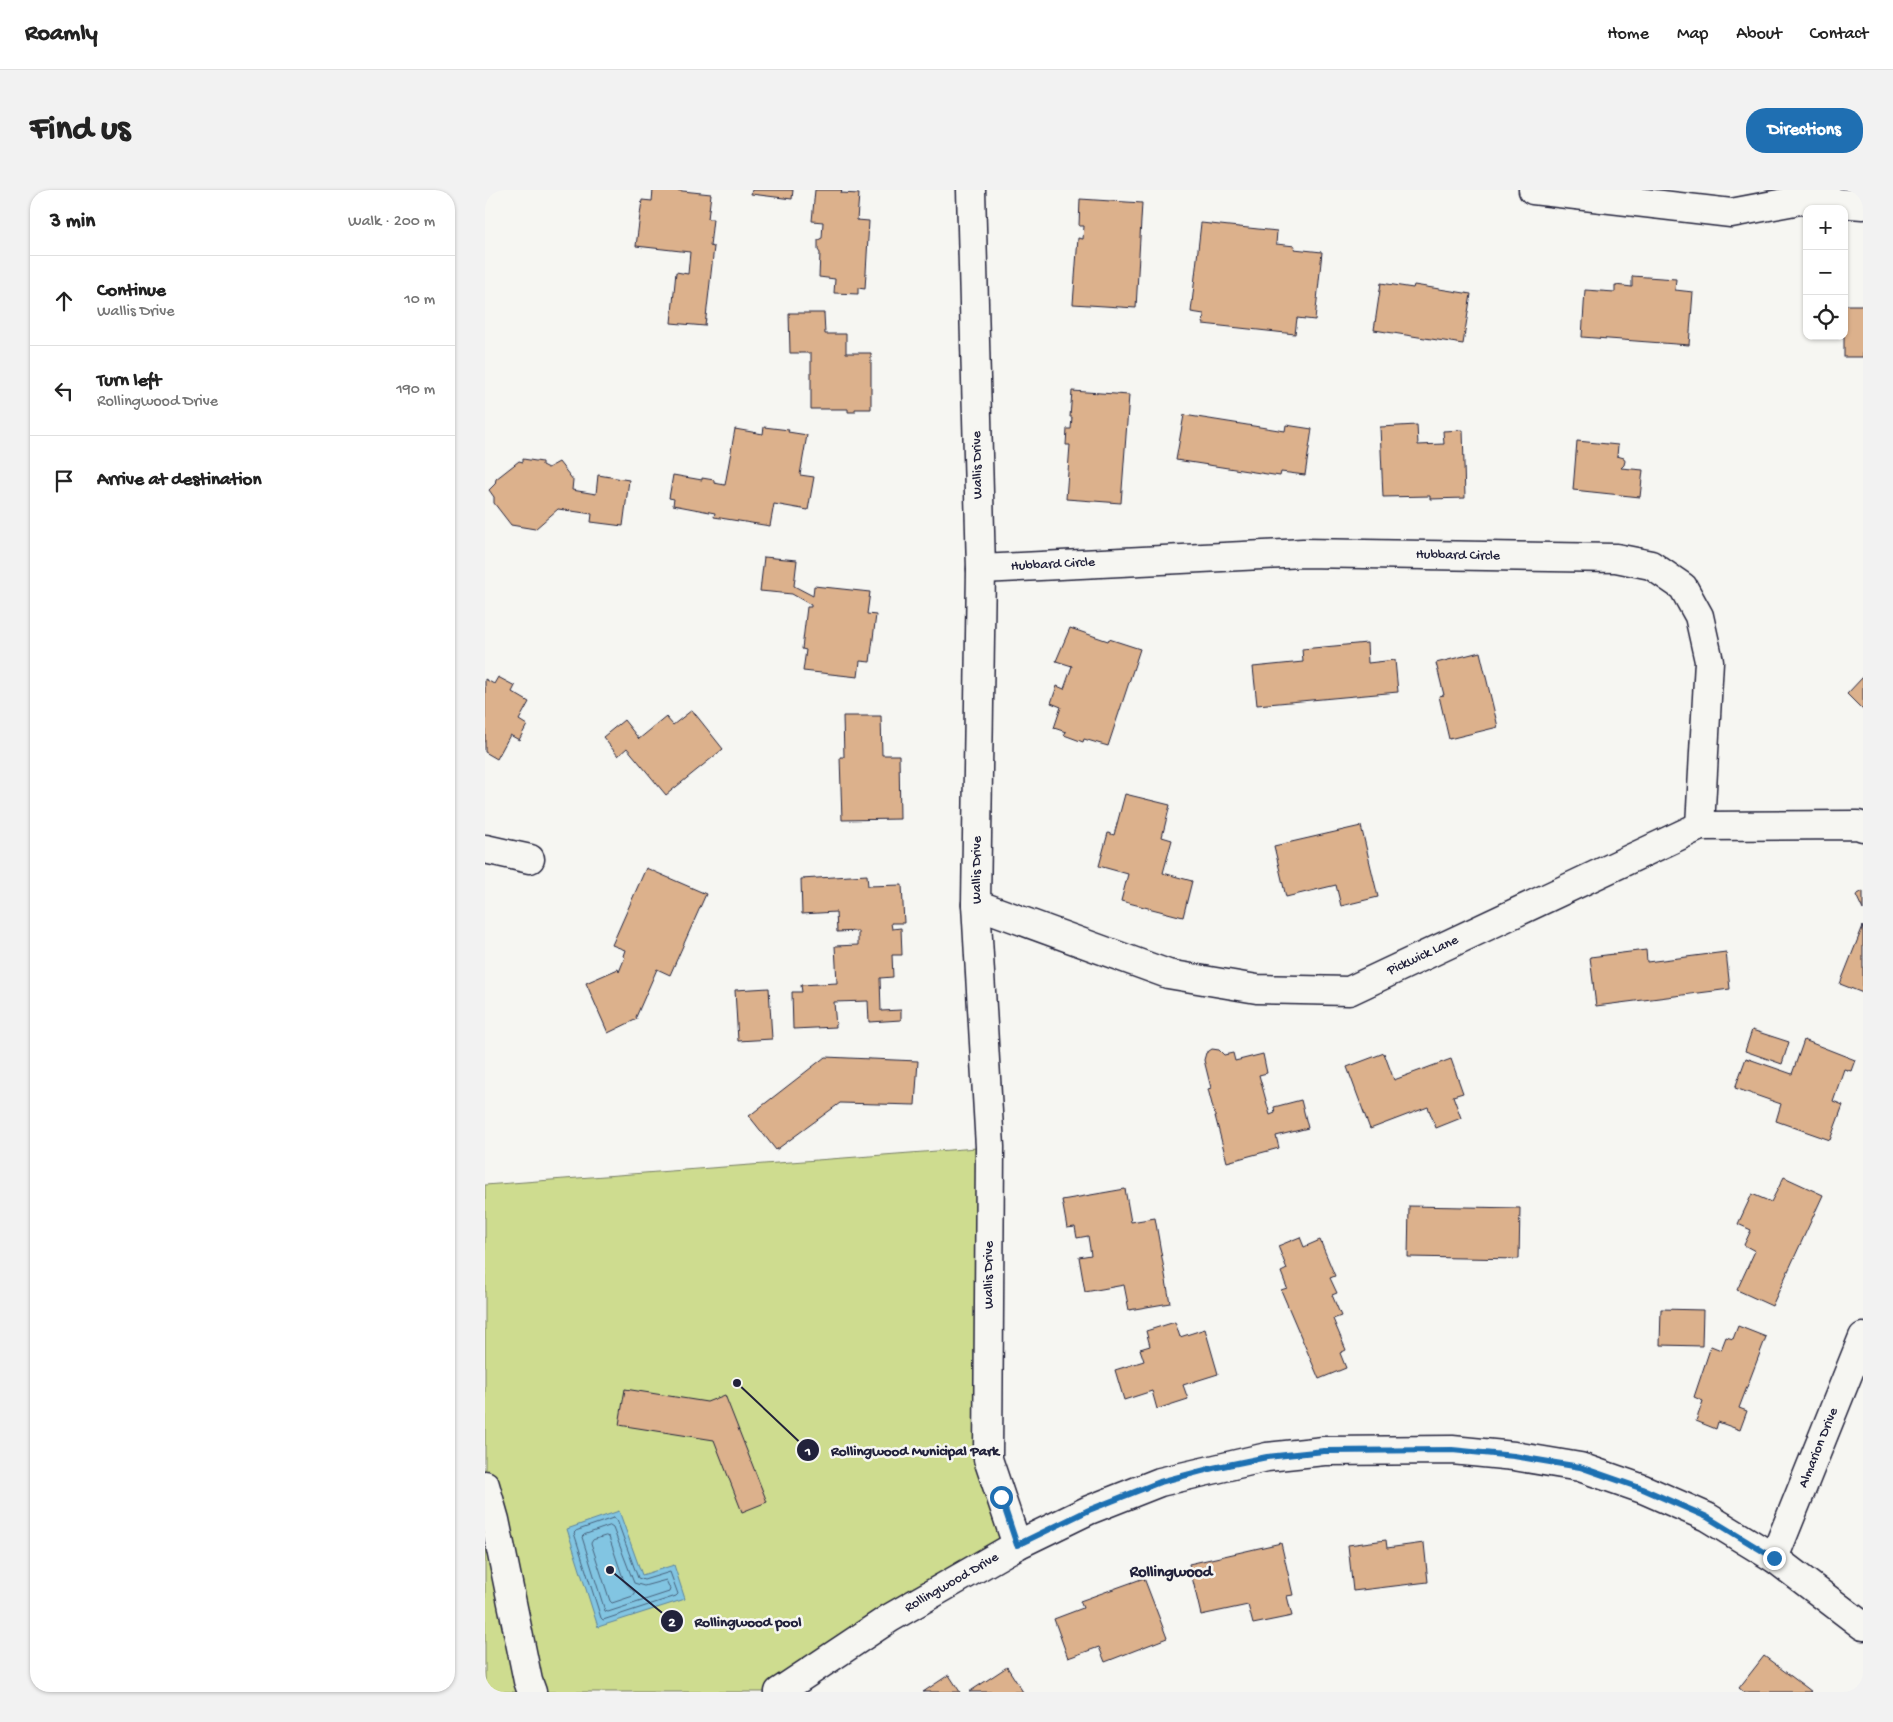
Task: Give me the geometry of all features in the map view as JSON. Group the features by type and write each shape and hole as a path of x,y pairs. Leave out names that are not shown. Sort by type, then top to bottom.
{"street":[{"name":"Wallis Drive","path":"971,190 981,569 976,904 989,1147 988,1459 1017,1545"},
{"path":"1533,190 1731,214 1796,195 1863,205"},
{"name":"Hubbard Circle","path":"981,569 1303,553 1616,558 1651,565 1683,587 1699,616 1709,661 1700,826"},
{"name":"Pickwick Lane","path":"976,904 1167,974 1257,990 1349,991 1700,826 1857,825 1863,827"},
{"path":"485,849 529,859"},
{"name":"Almarion Drive","path":"1774,1558 1863,1338"},
{"name":"Rollingwood Drive","path":"779,1692 890,1618 1017,1545 1089,1510 1160,1482 1213,1468 1267,1457 1324,1451 1452,1450 1514,1456 1580,1467 1643,1489 1707,1517 1774,1558 1863,1626"},
{"path":"485,1485 495,1520 529,1681 533,1692"}],"green space":[{"path":"990,1147 988,1459 1017,1545 785,1692 485,1692 485,1185"}],"water":[{"path":"619,1511 642,1575 674,1565 685,1599 598,1627 567,1529"}],"building":[{"path":"653,190 711,194 708,219 713,219 710,246 714,247 705,326 671,323 676,272 688,274 690,252 636,246 642,200 652,201"},
{"path":"752,190 793,190 792,199 751,194"},
{"path":"815,190 842,190 841,193 859,194 857,220 869,221 865,289 858,288 858,294 834,293 835,279 819,277 820,253 818,250 818,240 822,238 823,222 812,221"},
{"path":"1080,199 1142,203 1136,308 1073,304 1078,238 1083,239 1084,226 1079,226"},
{"path":"1201,223 1277,231 1276,244 1295,246 1294,249 1322,252 1315,320 1297,318 1295,334 1203,324 1204,314 1191,312"},
{"path":"1632,276 1676,279 1675,290 1693,292 1689,345 1582,337 1585,290 1615,292 1615,285 1632,287"},
{"path":"1381,283 1413,288 1414,285 1471,294 1463,344 1374,330"},
{"path":"1848,305 1863,305 1863,357 1844,357 1844,340 1848,340"},
{"path":"789,313 824,313 825,334 846,334 846,353 871,353 871,409 855,409 855,412 848,412 848,409 811,409 811,353 790,353"},
{"path":"1072,391 1129,395 1121,503 1066,499 1070,445 1066,445 1067,429 1071,429"},
{"path":"1184,415 1285,431 1286,425 1312,429 1305,475 1281,472 1280,476 1176,460"},
{"path":"1417,425 1418,445 1444,444 1443,431 1463,430 1465,498 1430,499 1430,496 1383,497 1380,427"},
{"path":"764,427 789,430 788,432 807,435 800,475 814,477 808,510 774,504 770,526 714,517 715,513 673,505 674,499 669,498 673,475 714,480 714,483 725,485 735,429 763,434"},
{"path":"1577,441 1618,445 1617,456 1624,458 1625,461 1621,468 1643,470 1640,497 1573,490"},
{"path":"523,459 542,462 542,465 548,468 559,462 573,480 572,490 596,494 598,475 629,480 623,526 591,522 592,514 558,509 535,529 511,525 494,503 494,497 489,490 495,484 496,479 519,461 523,462"},
{"path":"764,557 797,560 794,586 813,596 814,586 870,592 867,614 876,615 870,662 860,661 858,677 803,671 806,650 802,649 807,607 811,607 811,605 792,594 760,591"},
{"path":"1070,628 1108,641 1109,639 1140,649 1108,746 1084,739 1083,742 1064,735 1066,732 1054,728 1061,707 1051,703 1057,686 1064,689 1072,666 1056,661"},
{"path":"1367,643 1368,663 1395,660 1398,692 1257,705 1253,667 1303,662 1302,649"},
{"path":"1480,652 1498,727 1449,739 1439,696 1444,695 1436,663"},
{"path":"498,677 515,686 512,692 529,702 519,720 527,725 519,740 510,735 497,759 485,752 485,679 494,684"},
{"path":"1863,677 1863,710 1847,694"},
{"path":"692,710 723,749 666,795 627,748 618,756 603,737 624,720 639,739 666,717 673,725"},
{"path":"843,716 881,716 882,755 899,755 900,819 842,820 840,757 844,757"},
{"path":"1125,794 1170,805 1162,837 1172,840 1163,873 1192,881 1183,917 1121,901 1128,874 1099,866 1108,833 1114,835"},
{"path":"1361,826 1378,897 1341,906 1336,885 1286,897 1274,846"},
{"path":"646,868 706,894 670,975 657,969 636,1017 637,1019 608,1033 586,983 618,969 619,972 625,957 623,956 625,950 612,945"},
{"path":"867,875 868,886 902,885 904,923 891,923 892,929 901,928 902,955 892,955 893,977 880,978 881,1011 901,1010 901,1020 869,1022 868,1001 834,1002 836,1027 793,1029 792,992 802,992 801,985 837,983 835,946 858,945 858,931 837,932 836,912 802,914 801,879"},
{"path":"1863,891 1863,910 1856,895"},
{"path":"1863,926 1863,993 1840,984"},
{"path":"1646,950 1647,962 1726,952 1730,989 1596,1006 1590,957"},
{"path":"769,988 772,1039 738,1041 735,990"},
{"path":"1752,1030 1789,1042 1782,1064 1745,1051"},
{"path":"1804,1040 1855,1060 1851,1071 1844,1069 1833,1101 1843,1105 1830,1140 1776,1121 1781,1104 1735,1088 1746,1058 1792,1074"},
{"path":"1212,1049 1219,1050 1224,1055 1233,1053 1235,1061 1263,1054 1267,1073 1259,1075 1270,1115 1275,1113 1274,1107 1301,1100 1308,1128 1276,1136 1279,1148 1227,1162 1208,1089 1211,1088 1204,1060 1206,1053"},
{"path":"1384,1053 1394,1080 1451,1059 1463,1093 1453,1096 1461,1118 1436,1128 1428,1107 1370,1129 1347,1067"},
{"path":"825,1057 918,1061 915,1105 840,1103 776,1150 749,1116"},
{"path":"1784,1177 1823,1195 1772,1306 1737,1290 1755,1251 1744,1245 1751,1230 1738,1224 1752,1194 1771,1202"},
{"path":"1125,1189 1131,1222 1155,1218 1170,1303 1129,1310 1124,1285 1085,1292 1079,1257 1091,1255 1088,1236 1077,1238 1075,1227 1067,1228 1062,1200"},
{"path":"1409,1206 1520,1208 1519,1259 1408,1257"},
{"path":"1300,1237 1304,1247 1320,1240 1335,1276 1330,1278 1337,1293 1332,1295 1341,1316 1333,1319 1346,1350 1340,1353 1346,1368 1319,1379 1281,1290 1287,1288 1281,1272 1287,1269 1278,1246"},
{"path":"1661,1309 1703,1310 1702,1346 1660,1345"},
{"path":"1175,1322 1180,1337 1205,1329 1218,1374 1183,1385 1188,1399 1157,1409 1152,1391 1124,1400 1115,1370 1144,1361 1140,1349 1150,1346 1146,1331"},
{"path":"1738,1326 1766,1337 1739,1408 1747,1411 1740,1430 1718,1422 1716,1429 1696,1421 1703,1401 1694,1397 1711,1346 1721,1350 1726,1337 1733,1339"},
{"path":"625,1389 707,1402 725,1395 767,1502 742,1512 714,1440 619,1425"},
{"path":"1386,1540 1387,1548 1424,1543 1428,1582 1353,1591 1348,1545"},
{"path":"1281,1543 1293,1595 1287,1596 1292,1616 1253,1624 1248,1605 1201,1615 1189,1564"},
{"path":"1144,1578 1167,1638 1105,1662 1099,1647 1068,1658 1054,1619 1083,1608 1080,1601"},
{"path":"1764,1656 1812,1692 1744,1692 1739,1688"},
{"path":"1007,1667 1023,1692 969,1692"},
{"path":"949,1675 960,1692 923,1692 947,1676"}],"place":[{"name":"Rollingwood Municipal Park","path":"737,1383"},
{"name":"Rollingwood pool","path":"610,1570"}],"district":[{"name":"Rollingwood","path":"1171,1573"}],"route":[{"path":"1001,1497 1017,1545 1089,1510 1160,1482 1213,1468 1267,1457 1324,1451 1452,1450 1514,1456 1580,1467 1643,1489 1707,1517 1774,1558"}]}
